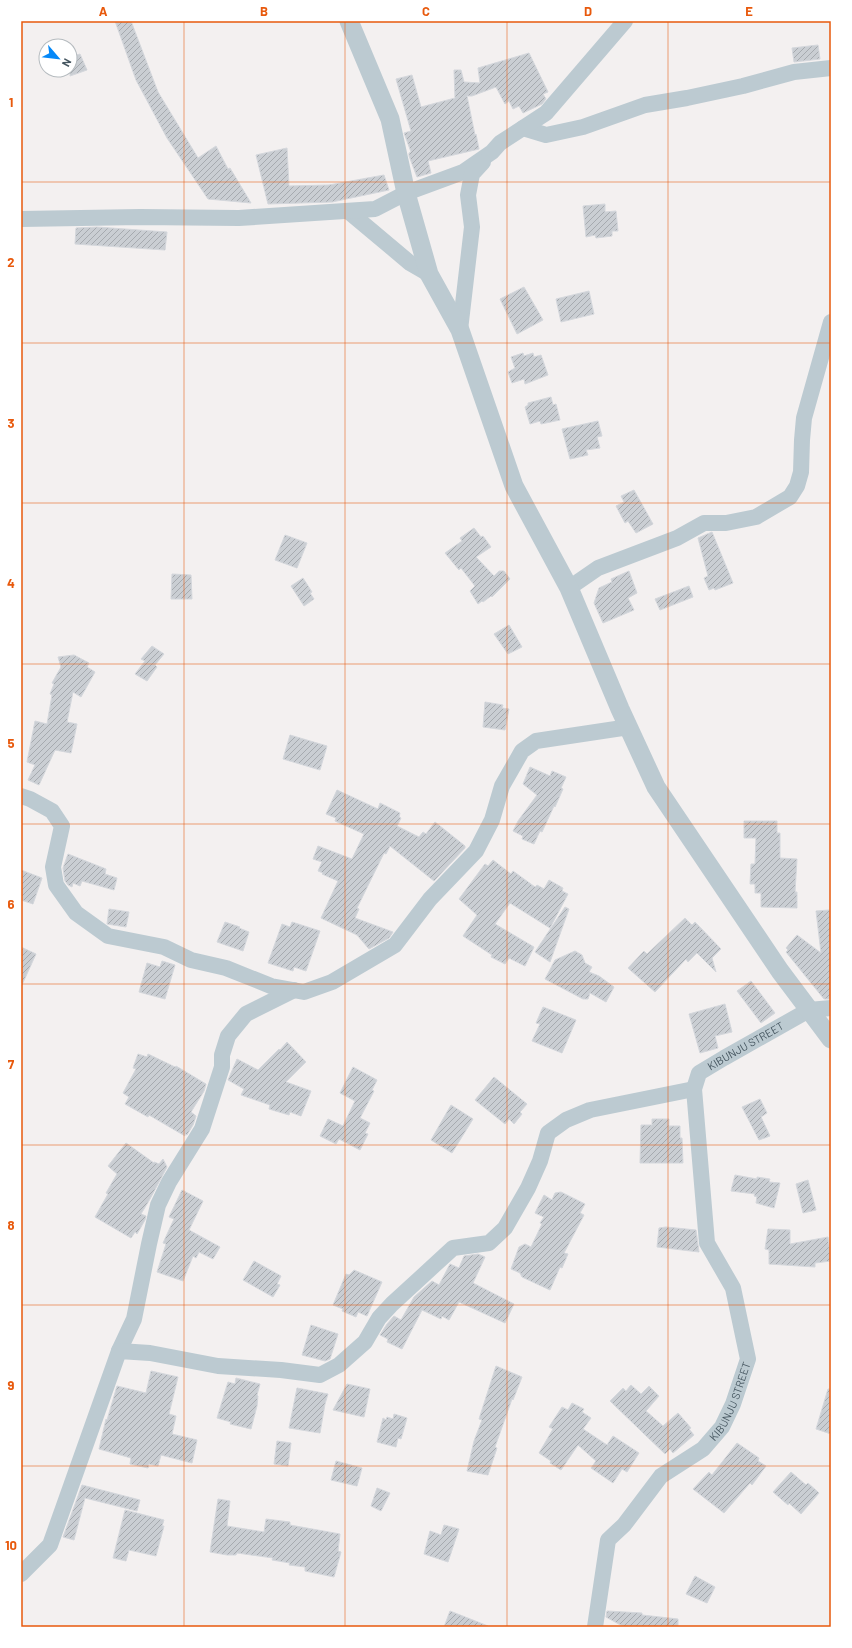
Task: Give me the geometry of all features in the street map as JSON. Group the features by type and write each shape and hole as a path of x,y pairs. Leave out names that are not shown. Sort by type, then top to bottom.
{"street":[{"path":"349,21 390,119 406,193 429,274 460,330 514,486 569,588 620,709 656,788 780,971 831,1039"},
{"path":"460,330 472,227 468,195 472,174 500,143 546,113 625,21"},
{"path":"523,128 546,135 583,127 644,105 687,98 743,86 794,72 831,68"},
{"path":"21,219 140,216 238,218 375,209 406,193 463,172 492,152"},
{"path":"348,211 410,263 429,274"},
{"path":"569,588 598,568 677,538 704,523 726,523 756,517 790,497 798,486 801,472 804,418 831,322"},
{"path":"21,796 30,799 52,811 62,826 53,868 56,885 76,913 82,918 108,936 164,947 191,960 226,968 271,986 304,992 332,982 395,945 430,898 476,851 492,820 502,786 522,751 536,741 629,727"},
{"path":"21,1574 50,1545 119,1351 134,1319 158,1205 172,1176 202,1129 222,1067 222,1055 228,1036 246,1014 294,990"},
{"path":"809,1010 831,1008"},
{"name":"KIBUNJU STREET","path":"595,1627 608,1540 624,1525 661,1476 703,1449 722,1427 733,1404 748,1359 733,1288 707,1243 694,1089 699,1073 809,1010"},
{"path":"119,1351 150,1353 218,1366 282,1370 320,1375 339,1365 365,1342 379,1318 392,1304 453,1248 489,1243 505,1228 531,1181 540,1161 548,1133 566,1120 590,1110 694,1089"}],"building":[{"path":"115,21 131,21 158,92 198,158 216,146 228,169 230,168 251,203 208,199 167,138 136,80"},
{"path":"818,45 820,59 794,62 792,48"},
{"path":"529,53 548,92 543,94 546,99 542,104 523,113 519,106 513,109 509,101 505,104 496,87 472,96 467,96 479,149 428,161 431,173 417,177 409,156 409,153 411,152 404,133 411,131 396,79 412,75 421,107 455,98 454,70 461,70 464,82 480,83 478,68"},
{"path":"80,54 87,70 78,73 78,55"},
{"path":"287,148 289,186 329,185 384,175 389,190 332,202 268,204 256,155"},
{"path":"605,204 605,212 616,211 618,231 612,231 612,236 596,238 595,235 586,237 583,206"},
{"path":"97,227 167,232 165,250 75,244 76,228"},
{"path":"524,287 543,320 517,334 500,299"},
{"path":"589,291 594,314 561,322 556,299"},
{"path":"523,353 524,356 533,353 534,357 541,355 548,375 525,384 524,379 512,383 508,372 515,368 511,357"},
{"path":"551,397 553,405 556,404 560,420 541,424 540,421 530,424 525,407 528,403"},
{"path":"598,421 602,436 597,437 600,448 586,450 588,455 570,459 562,429"},
{"path":"634,490 653,524 636,533 628,521 625,523 616,506 624,502 621,496"},
{"path":"474,528 481,537 483,536 491,547 476,557 494,576 499,571 504,571 510,579 492,597 491,596 478,604 470,591 475,586 461,568 459,570 445,553 462,541 460,538"},
{"path":"712,532 733,583 715,590 714,588 709,590 704,578 708,576 698,538"},
{"path":"285,535 307,543 297,568 275,560"},
{"path":"629,571 637,593 628,598 634,610 603,623 594,603 599,588 612,582 611,579"},
{"path":"172,574 191,575 192,599 171,599"},
{"path":"303,578 312,592 310,593 314,599 304,606 291,586"},
{"path":"689,586 693,597 660,610 655,599"},
{"path":"509,625 522,647 508,654 494,634"},
{"path":"152,646 164,654 155,665 157,667 147,681 135,674 145,661 141,659"},
{"path":"74,655 89,663 87,667 95,672 81,697 73,692 67,722 77,724 71,753 55,750 39,785 28,780 35,765 27,762 35,721 47,724 52,695 50,694 54,684 52,683 61,667 58,657"},
{"path":"485,702 503,705 502,708 509,709 505,730 483,727"},
{"path":"290,735 327,746 320,770 283,759"},
{"path":"530,767 550,776 552,771 566,777 561,788 563,789 555,807 554,806 542,832 540,831 534,844 522,839 523,836 513,831 518,821 537,795 523,784"},
{"path":"337,790 378,809 380,803 400,813 399,817 401,818 397,826 419,837 423,832 426,834 435,822 465,846 465,848 434,881 390,846 386,854 384,853 357,908 359,909 355,918 393,932 389,938 369,949 357,935 321,918 338,881 318,871 322,862 313,859 318,846 352,859 364,834 335,821 336,818 326,814"},
{"path":"744,821 777,821 777,833 780,833 780,858 797,859 795,892 797,892 797,908 761,907 761,893 755,893 755,884 750,884 751,864 755,864 756,838 744,838"},
{"path":"68,854 106,869 105,874 117,878 114,890 82,881 80,886 73,883 72,887 68,885 65,881 63,868"},
{"path":"493,860 511,874 513,871 535,887 537,885 544,889 549,880 563,888 562,891 568,894 550,928 510,903 495,924 534,947 525,966 509,958 505,964 491,957 492,955 463,936 477,915 459,899 485,864 488,866"},
{"path":"21,870 42,878 33,904 21,900"},
{"path":"565,907 569,909 550,962 535,952"},
{"path":"109,909 129,912 126,927 107,924"},
{"path":"816,911 831,911 831,999 824,999 786,952 788,950 786,948 797,935 821,953"},
{"path":"685,918 692,925 695,922 721,949 712,958 716,972 697,953 688,962 686,959 655,992 628,968 644,951 647,954"},
{"path":"225,922 249,932 243,951 217,942"},
{"path":"292,922 320,931 306,971 294,967 293,971 268,963 282,924 290,927"},
{"path":"21,947 36,954 21,987"},
{"path":"575,951 582,955 585,963 592,967 589,972 599,976 614,987 606,1002 590,993 588,999 583,999 545,979 555,960"},
{"path":"162,961 175,965 165,999 139,992 147,963 160,967"},
{"path":"751,981 775,1013 761,1023 737,991"},
{"path":"725,1004 732,1032 715,1036 718,1048 700,1053 689,1014"},
{"path":"543,1007 576,1020 562,1053 532,1041 540,1024 536,1023"},
{"path":"287,1042 306,1062 286,1082 311,1091 301,1116 290,1112 289,1115 269,1109 270,1105 241,1095 244,1089 228,1080 237,1059 258,1070"},
{"path":"138,1054 147,1057 148,1054 175,1067 176,1066 206,1084 204,1091 191,1112 196,1116 187,1135 185,1134 185,1136 149,1115 148,1117 125,1104 129,1097 123,1093 136,1069 133,1068"},
{"path":"353,1067 377,1080 372,1090 374,1091 360,1118 370,1123 365,1133 368,1134 360,1150 339,1139 336,1144 320,1136 328,1119 343,1126 355,1101 340,1093"},
{"path":"494,1077 527,1104 520,1112 522,1114 514,1124 509,1119 505,1124 475,1100"},
{"path":"760,1099 767,1113 761,1117 770,1136 759,1140 742,1107"},
{"path":"451,1105 473,1119 452,1153 431,1140"},
{"path":"652,1119 669,1119 669,1126 680,1126 683,1163 640,1163 641,1125 652,1125"},
{"path":"126,1143 154,1163 159,1164 163,1159 167,1167 141,1214 146,1216 145,1220 137,1234 135,1232 131,1238 95,1217 117,1174 108,1166"},
{"path":"735,1175 757,1179 757,1177 770,1179 769,1182 780,1183 774,1208 756,1203 757,1197 754,1196 755,1194 731,1191"},
{"path":"808,1180 816,1210 803,1213 796,1184"},
{"path":"182,1190 203,1201 189,1230 220,1247 213,1259 199,1252 196,1258 193,1256 183,1281 157,1272 166,1244 163,1243 174,1219 169,1217"},
{"path":"561,1192 585,1204 580,1213 584,1215 564,1253 568,1254 562,1268 560,1267 550,1290 522,1277 520,1273 511,1269 519,1247 525,1244 531,1247 542,1224 540,1223 544,1217 535,1213 544,1195 552,1200 555,1193"},
{"path":"666,1227 696,1230 699,1252 657,1247 659,1228"},
{"path":"768,1229 790,1230 790,1244 828,1237 831,1261 815,1263 815,1267 769,1264 769,1250 765,1249"},
{"path":"478,1254 485,1257 473,1283 514,1304 505,1323 459,1302 449,1320 442,1316 441,1319 422,1310 402,1349 387,1342 388,1339 380,1335 394,1316 401,1320 414,1297 432,1281 439,1285 450,1264 459,1268 464,1256"},
{"path":"254,1261 281,1276 277,1284 280,1285 273,1297 243,1280"},
{"path":"354,1270 382,1282 367,1316 358,1312 356,1317 333,1305 346,1274 349,1275"},
{"path":"311,1325 338,1334 330,1359 325,1361 302,1355"},
{"path":"496,1366 522,1377 513,1400 512,1399 495,1447 497,1448 488,1475 467,1471 474,1441 482,1420 479,1419"},
{"path":"151,1371 178,1377 169,1414 176,1416 172,1434 197,1440 192,1463 161,1455 158,1466 149,1464 148,1468 130,1464 131,1458 99,1449 106,1419 107,1420 117,1386 146,1393"},
{"path":"236,1378 260,1384 257,1395 257,1406 251,1429 230,1424 231,1422 217,1418 228,1382 235,1384"},
{"path":"347,1384 370,1389 364,1417 333,1410"},
{"path":"631,1385 641,1394 649,1386 659,1396 646,1411 663,1426 678,1413 691,1428 689,1429 694,1435 673,1453 670,1449 665,1454 610,1401 623,1388 626,1391"},
{"path":"297,1388 328,1394 320,1433 289,1428"},
{"path":"828,1389 831,1389 831,1434 816,1429"},
{"path":"572,1403 584,1409 582,1412 591,1418 583,1429 607,1445 613,1436 639,1453 627,1472 622,1469 613,1483 591,1468 596,1461 578,1445 561,1470 539,1453 553,1429 549,1427 562,1407 568,1410"},
{"path":"394,1414 407,1418 401,1439 398,1438 396,1447 377,1442 383,1418 386,1420 387,1417 393,1419"},
{"path":"277,1441 291,1443 288,1466 274,1464"},
{"path":"737,1443 759,1458 758,1461 766,1466 752,1485 750,1483 724,1513 693,1489 709,1472 712,1475"},
{"path":"336,1461 362,1468 357,1486 331,1480"},
{"path":"791,1472 806,1485 808,1483 819,1493 801,1514 789,1503 788,1505 773,1492"},
{"path":"82,1485 140,1500 137,1511 85,1498 74,1540 63,1537"},
{"path":"377,1488 390,1493 381,1511 371,1506"},
{"path":"218,1499 230,1501 227,1526 264,1532 266,1519 290,1522 290,1525 340,1534 338,1551 341,1552 334,1577 305,1571 305,1567 289,1565 290,1563 272,1560 273,1558 237,1553 236,1555 227,1555 210,1552"},
{"path":"125,1510 164,1520 162,1526 164,1526 156,1556 129,1550 126,1561 113,1558"},
{"path":"444,1525 459,1529 448,1562 424,1554 430,1531 441,1535"},
{"path":"695,1576 715,1587 707,1603 686,1594"},
{"path":"450,1611 488,1626 488,1627 444,1627"},
{"path":"607,1611 642,1613 642,1615 678,1619 678,1627 624,1627 606,1617"}]}
